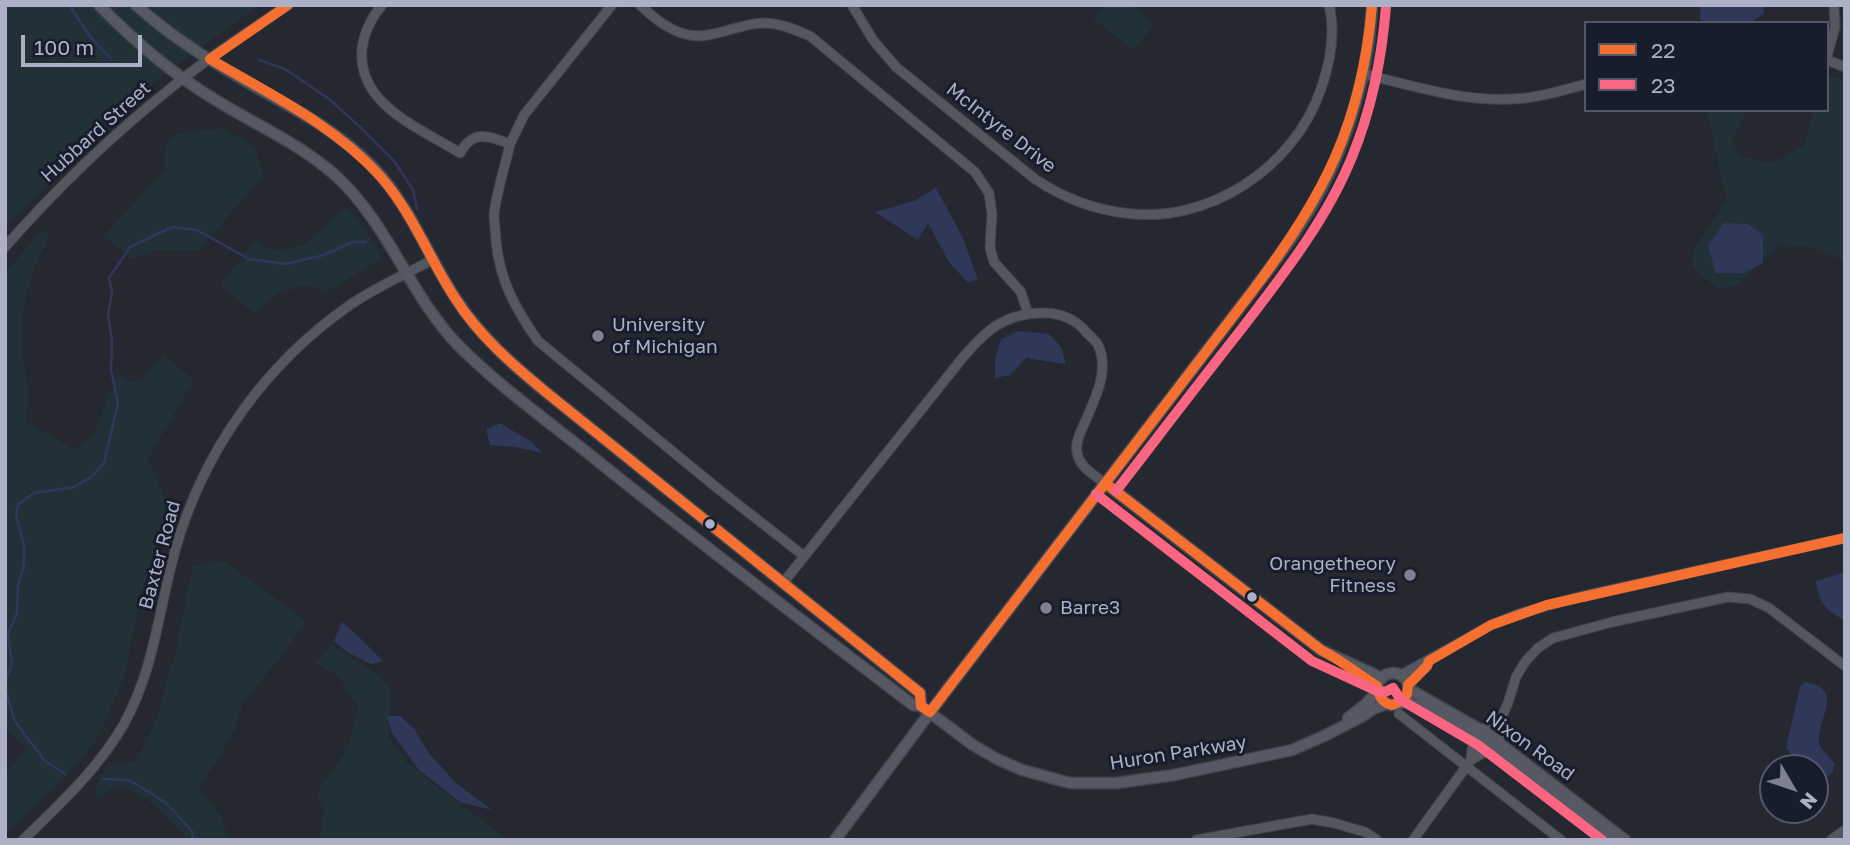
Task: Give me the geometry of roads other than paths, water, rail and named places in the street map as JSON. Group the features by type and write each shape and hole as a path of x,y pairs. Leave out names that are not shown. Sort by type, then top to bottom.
{"main road":[{"name":"Huron Parkway","path":"99,5 129,35 183,79 288,141 328,169 352,191 371,214 432,314 458,344 506,387 762,590 913,705 926,709 973,745 998,759 1022,770 1070,783 1117,783 1174,775 1292,750 1387,704"},
{"name":"Huron Parkway","path":"136,5 179,39 316,121 355,151 377,172 413,219 457,301 485,338 514,366 920,693 926,709"},
{"path":"835,840 926,709 1105,483 1298,228 1333,167 1353,114 1368,52 1372,5"},
{"path":"601,463 614,447"},
{"path":"1105,483 1321,650 1379,685"},
{"path":"762,590 772,590 783,583"},
{"path":"1391,673 1401,675 1407,691 1396,705 1387,704 1379,697 1379,685 1391,673"},
{"name":"Huron Parkway","path":"1330,733 1366,704 1379,685"},
{"name":"Nixon Road","path":"1407,691 1481,734 1625,840"},
{"name":"Nixon Road","path":"1500,747 1612,840"}],"street":[{"name":"Hubbard Street","path":"5,247 40,208 144,111 210,59 288,5"},
{"path":"382,5 367,26 362,46 361,66 376,97 389,109 460,153 465,144 481,136 510,144"},
{"path":"612,5 524,115 510,144 494,217 498,261 507,289 521,317 538,341 804,556"},
{"path":"640,5 667,28 686,35 705,36 763,23 787,26 810,36 975,172 989,193 992,214 990,248 995,262 1021,292 1028,314"},
{"name":"McIntyre Drive","path":"852,5 873,40 897,66 1035,179 1059,194 1084,204 1149,215 1195,207 1226,196 1272,165 1285,150 1300,132 1325,78 1332,40 1329,5"},
{"path":"1829,50 1835,27 1833,5"},
{"path":"1829,59 1845,67"},
{"path":"1363,74 1472,97 1510,99 1551,94 1584,85"},
{"name":"Baxter Road","path":"23,840 92,770 128,715 148,668 173,555 186,517 206,469 231,426 276,369 307,340 353,304 434,259"},
{"path":"783,583 981,336 1010,317 1047,313 1066,317 1083,328 1098,345 1102,364 1101,381 1079,435 1076,450 1080,463 1105,483"},
{"path":"1401,675 1491,625 1547,605 1845,538"},
{"path":"1413,840 1469,763 1488,750 1500,747 1500,721 1516,677 1538,648 1553,638 1612,622 1728,597 1750,600 1769,608 1845,666"},
{"path":"1407,691 1429,661"},
{"path":"1399,714 1469,763 1561,840"},
{"path":"1469,763 1472,749 1481,734 1500,721"},
{"path":"1196,840 1312,819 1365,832 1377,840"},
{"path":"1831,840 1845,830"}],"water":[{"path":"1699,5 1763,5 1764,13 1754,21 1701,21"},
{"path":"936,188 962,236 978,279 968,283 949,262 928,223 918,240 875,212 914,201"},
{"path":"1724,223 1748,224 1763,236 1763,263 1743,273 1716,273 1708,246"},
{"path":"1019,331 1049,334 1061,347 1066,364 1026,358 1010,375 995,378 995,359 1001,339"},
{"path":"500,423 532,442 542,453 490,445 486,429"},
{"path":"1845,572 1845,620 1824,605 1816,581"},
{"path":"342,622 383,661 371,664 347,652 334,641"},
{"path":"1805,682 1817,686 1824,691 1827,698 1819,741 1826,754 1791,754 1786,747 1800,687"},
{"path":"387,716 400,716 414,729 428,752 456,783 492,810 460,802 419,770 392,733"},
{"path":"1829,758 1835,764 1829,775"}],"waterway":[{"path":"69,5 92,39 112,60"},
{"path":"259,60 285,69 329,99 360,127 394,161 413,190 417,209"},
{"path":"5,683 12,664 8,633 17,613 18,585 24,565 24,545 16,515 18,505 34,493 74,487 91,477 104,463 118,403 111,370 112,341 108,314 112,293 109,278 130,247 172,227 197,230 249,259 286,264 324,255 353,242 366,242"},
{"path":"5,689 15,722 45,761 65,774"},
{"path":"103,779 129,780 166,803 192,831 193,840"}],"place":[{"name":"University of Michigan","path":"598,336"},
{"name":"Orangetheory Fitness","path":"1410,575"},
{"name":"Barre3","path":"1046,608"}]}
